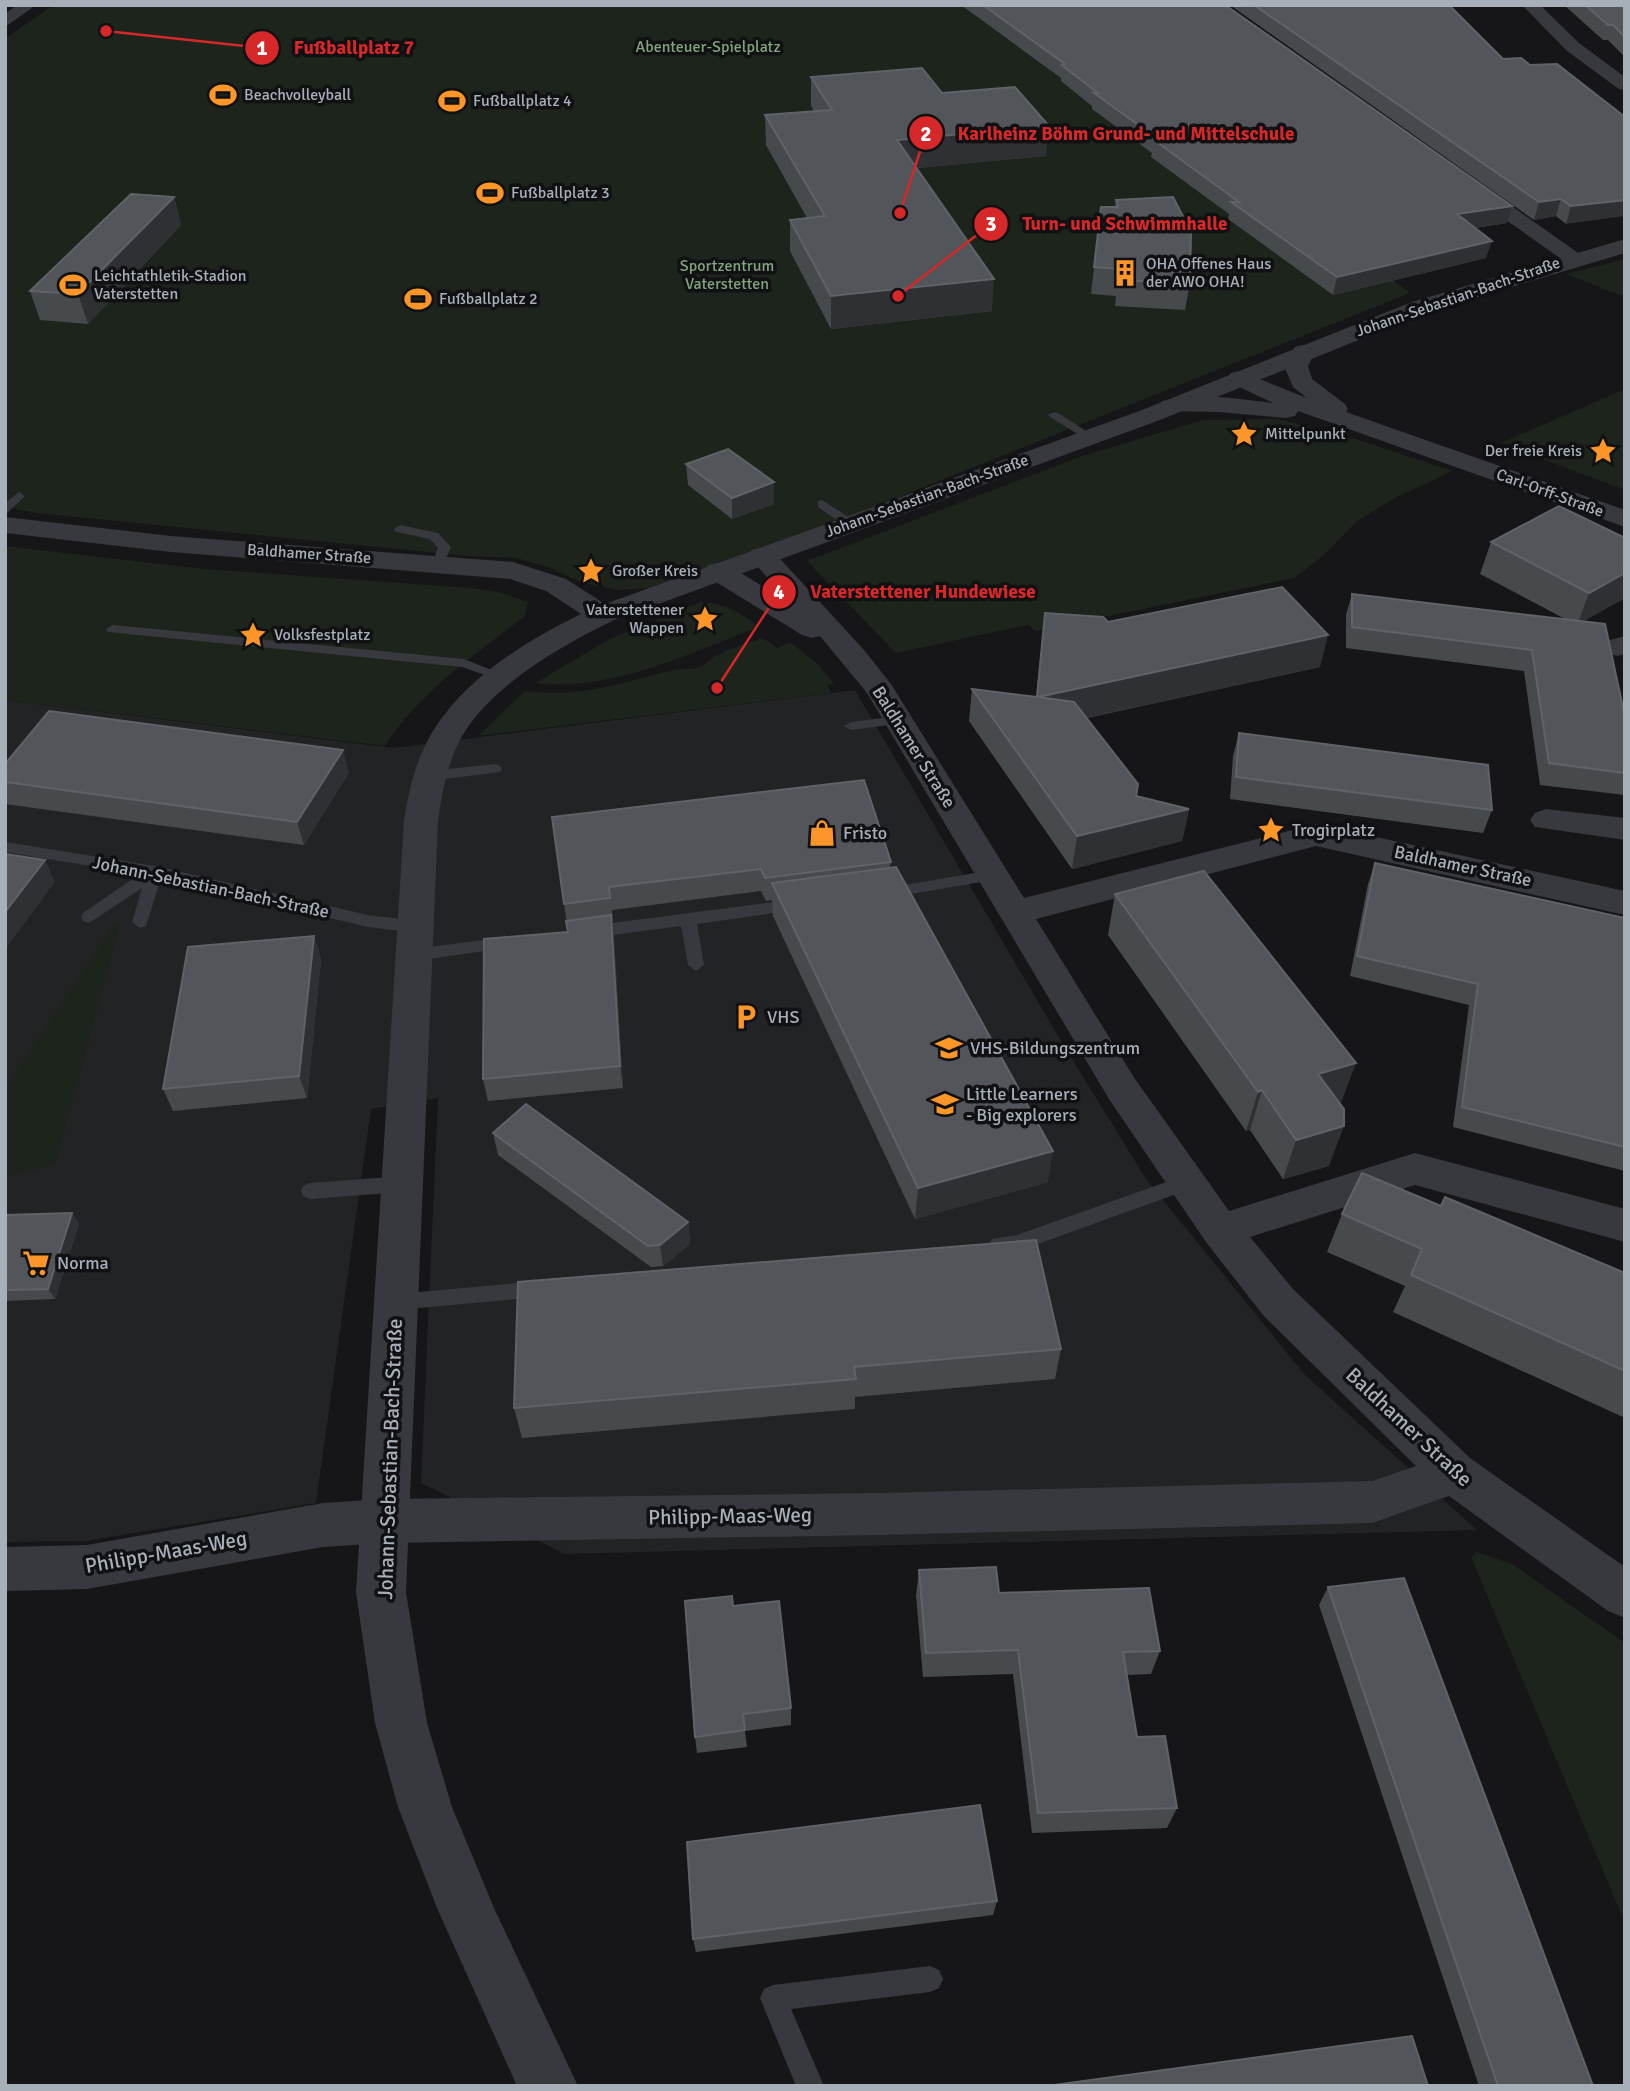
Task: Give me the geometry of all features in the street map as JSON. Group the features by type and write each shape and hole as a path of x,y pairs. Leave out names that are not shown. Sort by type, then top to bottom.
{"street":[{"path":"5,22 28,5"},
{"path":"1530,5 1573,47 1625,85"},
{"path":"1456,176 1574,259"},
{"name":"Johann-Sebastian-Bach-Straße","path":"548,2086 457,1888 412,1766 396,1702 381,1592 421,821 429,776 449,731 502,677 567,631 602,615 1171,407 1420,306 1625,246"},
{"name":"Carl-Orff-Straße","path":"1303,352 1296,366 1301,382 1356,424"},
{"name":"Carl-Orff-Straße","path":"1239,378 1269,393 1625,519"},
{"name":"Carl-Orff-Straße","path":"1171,407 1262,407 1356,424"},
{"name":"Baldhamer Straße","path":"5,525 171,544 513,571 556,585 602,615"},
{"name":"Baldhamer Straße","path":"762,556 855,656 898,720 993,874 1122,1089 1220,1230 1278,1302 1454,1472 1625,1595"},
{"name":"Baldhamer Straße","path":"718,571 855,656"},
{"path":"1546,820 1625,829"},
{"name":"Baldhamer Straße","path":"1016,912 1316,835 1625,903"},
{"path":"1220,1230 1415,1169 1625,1226"},
{"name":"Philipp-Maas-Weg","path":"5,1569 87,1567 323,1525 384,1521 878,1514 1372,1502 1454,1472"}],"lane":[{"path":"1054,415 1088,436"},
{"path":"5,511 19,496"},
{"path":"822,504 852,525"},
{"path":"400,529 434,536 444,547 438,563"},
{"path":"113,629 464,663 502,677"},
{"path":"851,726 898,720"},
{"path":"429,776 495,769"},
{"name":"Johann-Sebastian-Bach-Straße","path":"5,847 155,871 368,921 416,941"},
{"path":"89,917 155,871"},
{"path":"140,922 155,871"},
{"path":"874,895 993,874"},
{"path":"579,934 807,904"},
{"path":"688,920 696,965"},
{"path":"416,941 524,941"},
{"path":"975,1247 1017,1243 1186,1183"},
{"path":"310,1191 403,1184"},
{"path":"397,1302 562,1287"},
{"path":"810,2086 773,1998 930,1979"}],"shaded area":[{"path":"855,690 1061,1041 1146,1179 1305,1375 1477,1530 565,1554 421,1483 438,1098 371,1109 316,1503 86,1541 5,1542 5,700 393,748"}],"green space":[{"name":"Sportzentrum Vaterstetten","path":"53,5 1058,5 1100,61 1410,293 819,529 650,588 617,590 581,582 548,567 516,558 468,556 36,513 5,507 5,39"},
{"path":"1625,259 1625,297 1566,274"},
{"path":"1625,389 1625,490 1501,443"},
{"path":"1277,419 1337,433 1453,471 1395,498 1357,521 1323,556 1294,578 1036,631 1028,625 896,653 807,561 1082,456 1203,420"},
{"name":"Volksfestplatz","path":"5,546 204,569 472,588 499,592 528,602 525,616 431,692 398,727 385,746 5,700"},
{"path":"701,602 732,609 758,627 677,659 620,677 563,685 535,683 610,639"},
{"path":"763,638 777,648 790,642 818,664 834,684 827,685 831,693 478,736 525,691 583,691 673,670 697,668 722,652"},
{"path":"116,922 120,923 55,1165 5,1176 5,1090"},
{"path":"1477,1552 1512,1564 1625,1643 1625,1923 1471,1557"}],"building":[{"path":"983,5 1225,5 1512,206 1457,214 1492,241 1337,277 1231,202 1239,202 1094,93 1098,93 1062,65 1065,64"},
{"path":"1254,5 1449,5 1503,59 1521,58 1530,65 1557,64 1625,117 1625,200 1571,206 1561,199 1539,202"},
{"path":"1585,5 1625,5 1625,37 1613,25 1608,25"},
{"path":"922,68 942,93 1015,87 1049,126 897,140 994,279 831,296 790,220 825,216 765,115 832,110 811,77"},
{"path":"131,194 174,197 78,294 30,291"},
{"path":"1173,197 1191,232 1190,283 1119,280 1120,269 1094,267 1101,207 1118,207 1116,200"},
{"path":"728,449 774,482 732,498 686,464"},
{"path":"1559,506 1625,538 1625,573 1589,593 1491,542"},
{"path":"1282,587 1328,635 1038,697 1074,702 1138,784 1136,796 1189,809 1077,836 972,689 1037,697 1045,613 1103,617 1108,622"},
{"path":"1352,594 1605,624 1625,717 1625,773 1549,763 1532,650 1352,627"},
{"path":"49,711 343,750 297,822 5,782 5,764"},
{"path":"1239,733 1488,765 1492,810 1236,777"},
{"path":"864,780 891,862 765,878 761,869 609,887 610,898 564,904 552,817"},
{"path":"5,854 45,860 5,912"},
{"path":"1375,863 1625,918 1625,1147 1462,1107 1478,984 1357,956"},
{"path":"896,867 1053,1151 918,1188 772,883"},
{"path":"1204,871 1356,1063 1318,1074 1344,1109 1344,1126 1296,1140 1262,1090 1258,1092 1115,894"},
{"path":"611,915 620,1066 483,1079 484,939 568,932 566,921"},
{"path":"314,936 299,1076 163,1089 188,947"},
{"path":"526,1104 688,1222 660,1245 648,1246 493,1133"},
{"path":"1362,1173 1441,1206 1445,1197 1625,1273 1625,1371 1411,1275 1422,1249 1342,1214"},
{"name":"Norma","path":"72,1213 48,1289 5,1290 5,1215"},
{"path":"1036,1240 1061,1349 854,1367 856,1379 514,1408 518,1282"},
{"path":"996,1567 999,1593 1149,1588 1160,1651 1123,1652 1137,1737 1165,1736 1177,1808 1038,1813 1018,1650 926,1653 919,1570"},
{"path":"1404,1578 1593,2086 1498,2086 1328,1587"},
{"path":"732,1596 733,1606 779,1601 791,1708 743,1714 745,1730 695,1737 685,1601"},
{"path":"980,1805 997,1901 693,1939 687,1842"},
{"path":"1412,2036 1428,2086 1047,2086"}],"place":[{"name":"Fußballplatz 7","path":"106,31"},
{"name":"Beachvolleyball","path":"223,95"},
{"name":"Fußballplatz 4","path":"452,101"},
{"name":"Fußballplatz 3","path":"490,193"},
{"name":"Karlheinz Böhm Grund- und Mittelschule","path":"900,213"},
{"name":"OHA Offenes Haus der AWO OHA!","path":"1125,273"},
{"name":"Leichtathletik-Stadion Vaterstetten","path":"73,285"},
{"name":"Turn- und Schwimmhalle","path":"898,296"},
{"name":"Fußballplatz 2","path":"418,299"},
{"name":"Mittelpunkt","path":"1244,434"},
{"name":"Der freie Kreis","path":"1603,451"},
{"name":"Großer Kreis","path":"591,571"},
{"name":"Vaterstettener Wappen","path":"705,619"},
{"name":"Volksfestplatz","path":"253,635"},
{"name":"Vaterstettener Hundewiese","path":"717,688"},
{"name":"Trogirplatz","path":"1271,830"},
{"name":"Fristo","path":"822,833"},
{"name":"VHS","path":"746,1017"},
{"name":"VHS-Bildungszentrum","path":"949,1048"},
{"name":"Little Learners - Big explorers","path":"945,1104"},
{"name":"Norma","path":"36,1263"}],"park label":[{"name":"Abenteuer-Spielplatz","path":"708,47"}]}
